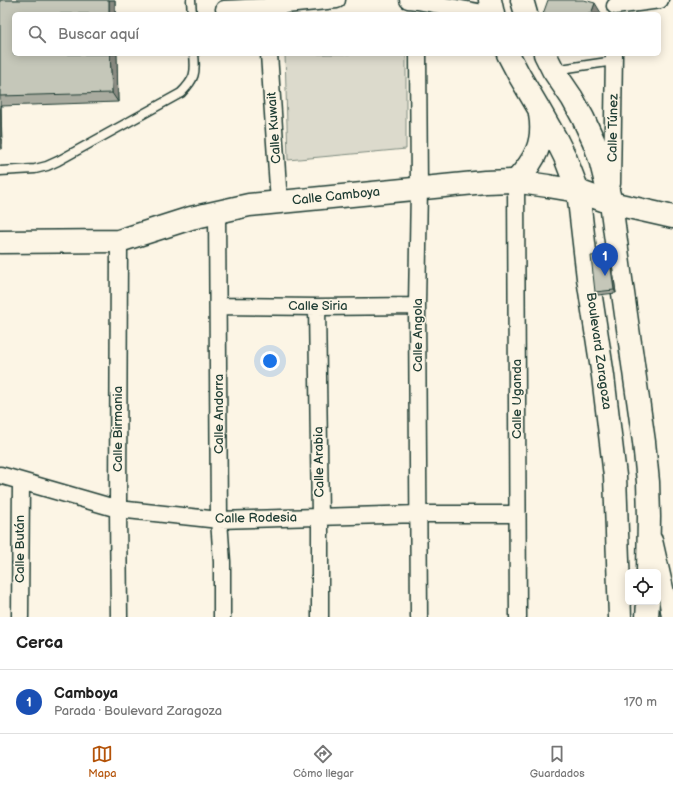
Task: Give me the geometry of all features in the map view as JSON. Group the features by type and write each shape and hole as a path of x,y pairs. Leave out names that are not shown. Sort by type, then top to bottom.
{"main road":[{"path":"490,0 493,12"},
{"path":"522,0 525,12"},
{"name":"Boulevard Zaragoza","path":"509,56 565,157 578,191 588,278 603,376 615,476 620,617"},
{"path":"549,62 584,118 600,160 611,202 644,442 648,482 648,569"},
{"path":"516,181 524,173 534,158 541,141 542,124 539,109"},
{"name":"Calle Camboya","path":"0,242 119,241 191,218 249,205 485,182 516,181 578,191 611,202 673,218"},
{"path":"647,617 648,605"}],"street":[{"path":"224,9 265,7 337,0"},
{"path":"615,7 660,0"},
{"path":"414,5 472,12"},
{"name":"Calle Kuwait","path":"269,56 279,202"},
{"name":"Calle Angola","path":"418,56 419,617"},
{"name":"Calle Túnez","path":"611,202 614,58"},
{"name":"Calle Uganda","path":"516,181 518,617"},
{"name":"Calle Andorra","path":"217,212 219,520 222,562 222,617"},
{"name":"Calle Birmania","path":"119,241 119,617"},
{"name":"Calle Siria","path":"218,306 418,306"},
{"name":"Calle Arabia","path":"317,306 320,617"},
{"name":"Calle Rodesia","path":"0,475 118,508 219,520 419,514 517,514"},
{"name":"Calle Bután","path":"20,617 21,482"},
{"path":"649,517 670,617"}],"lane":[{"path":"191,0 192,12"},
{"path":"0,171 35,169 47,166 181,93 188,86 193,77 195,69 194,56"},
{"path":"549,62 614,58"}],"shaded area":[{"path":"285,56 406,56 406,149 288,160"}],"building":[{"path":"0,0 109,0 109,12 12,12 12,56 110,56 112,93 0,96"},
{"path":"548,0 584,0 595,3 592,12 544,12"},
{"path":"609,254 614,290 595,292 591,256"}],"place":[{"name":"Camboya","path":"605,276"}]}
